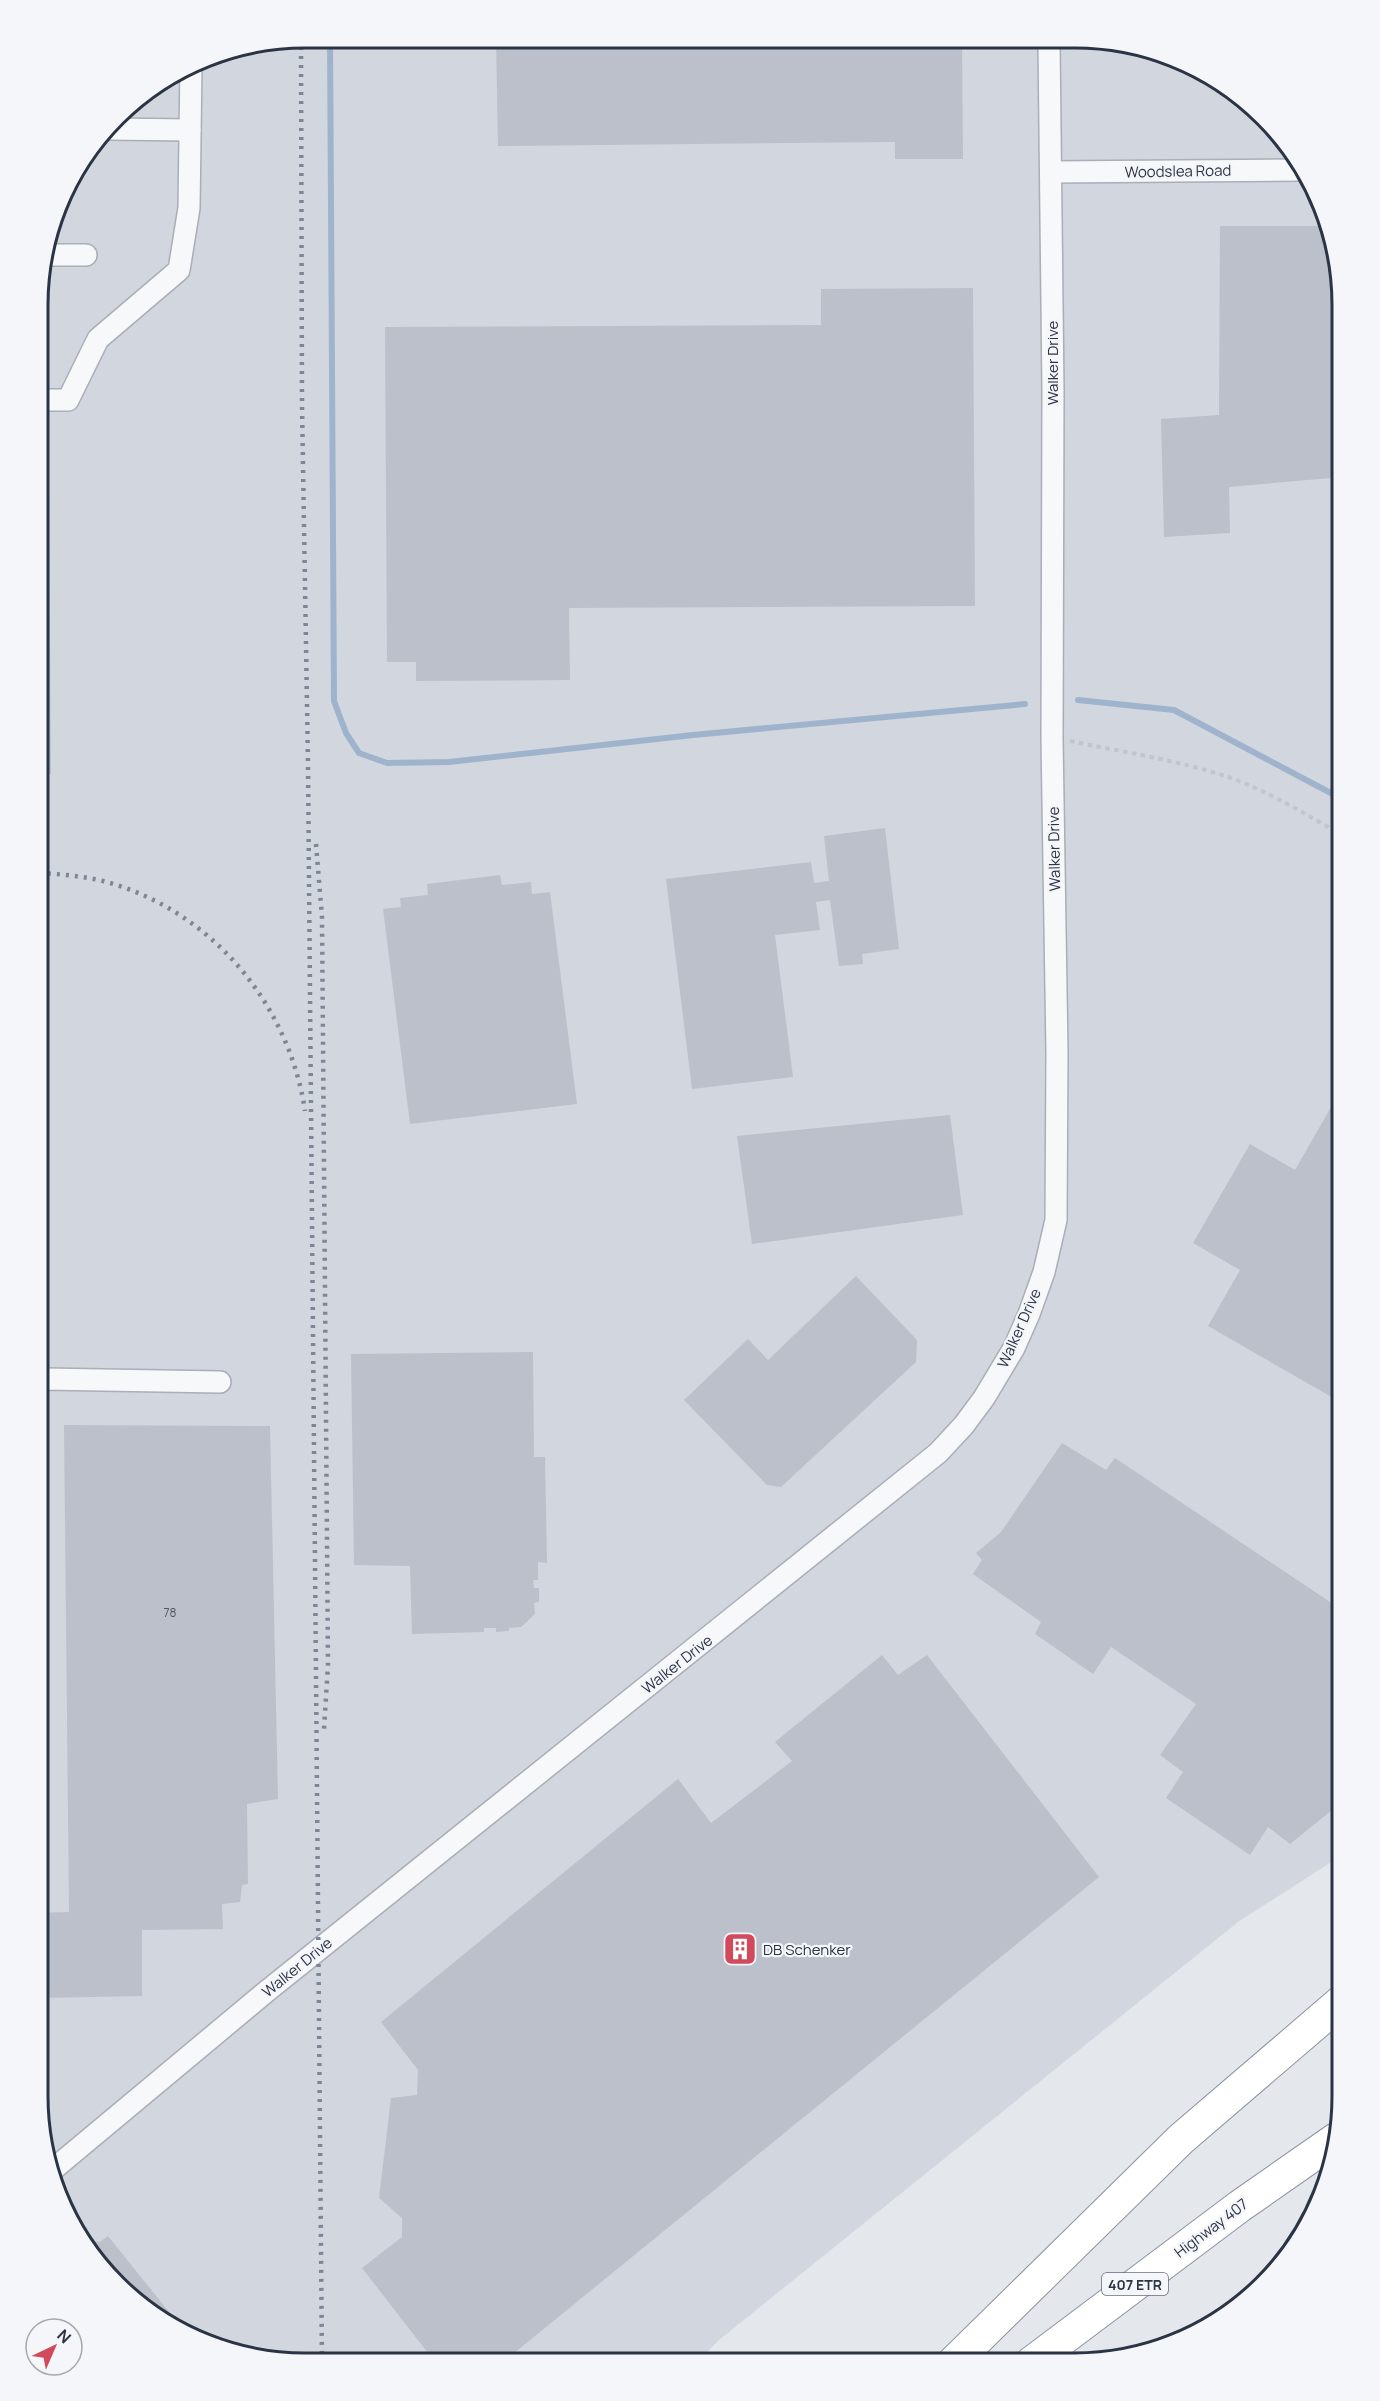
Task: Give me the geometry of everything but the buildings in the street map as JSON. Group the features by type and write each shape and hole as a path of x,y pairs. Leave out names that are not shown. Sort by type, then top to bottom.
{"highway":[{"path":"963,2353 1181,2139 1332,2010"},
{"name":"Highway 407","path":"1044,2353 1240,2206 1327,2145"}],"street":[{"name":"Walker Drive","path":"58,2166 267,1991 938,1453 964,1425 984,1398 1014,1348 1044,1272 1056,1220 1058,1053 1052,738 1049,48"},
{"path":"48,400 68,400 98,339 179,270 189,208 191,74"},
{"path":"118,129 190,129"},
{"name":"Woodslea Road","path":"1051,172 1294,170"},
{"path":"53,255 86,255"},
{"path":"48,1379 220,1382"}],"path":[{"path":"1052,738 1194,767 1230,777 1332,829"}],"shaded area":[{"path":"305,48 1075,48 1125,53 1189,74 1232,101 1257,123 1279,148 1306,191 1327,255 1332,305 1332,1861 1238,1922 719,2340 706,2353 305,2353 271,2351 238,2344 191,2327 176,2319 148,2300 123,2278 101,2253 74,2210 53,2146 48,2096 48,305 50,271 57,238 74,191 101,148 123,123 148,101 191,74 255,53"}],"waterway":[{"path":"330,48 334,701 346,733 359,753 387,763 449,762 693,735 1025,704"},
{"path":"1078,700 1174,710 1332,794"}],"railway":[{"path":"301,48 302,405 308,764 322,2353"},
{"path":"316,844 322,917 328,1665 324,1729"},
{"path":"48,874 95,879 142,894 177,914 210,938 238,966 262,998 282,1033 296,1071 305,1111"}],"place":[{"name":"DB Schenker","path":"740,1949"}]}
